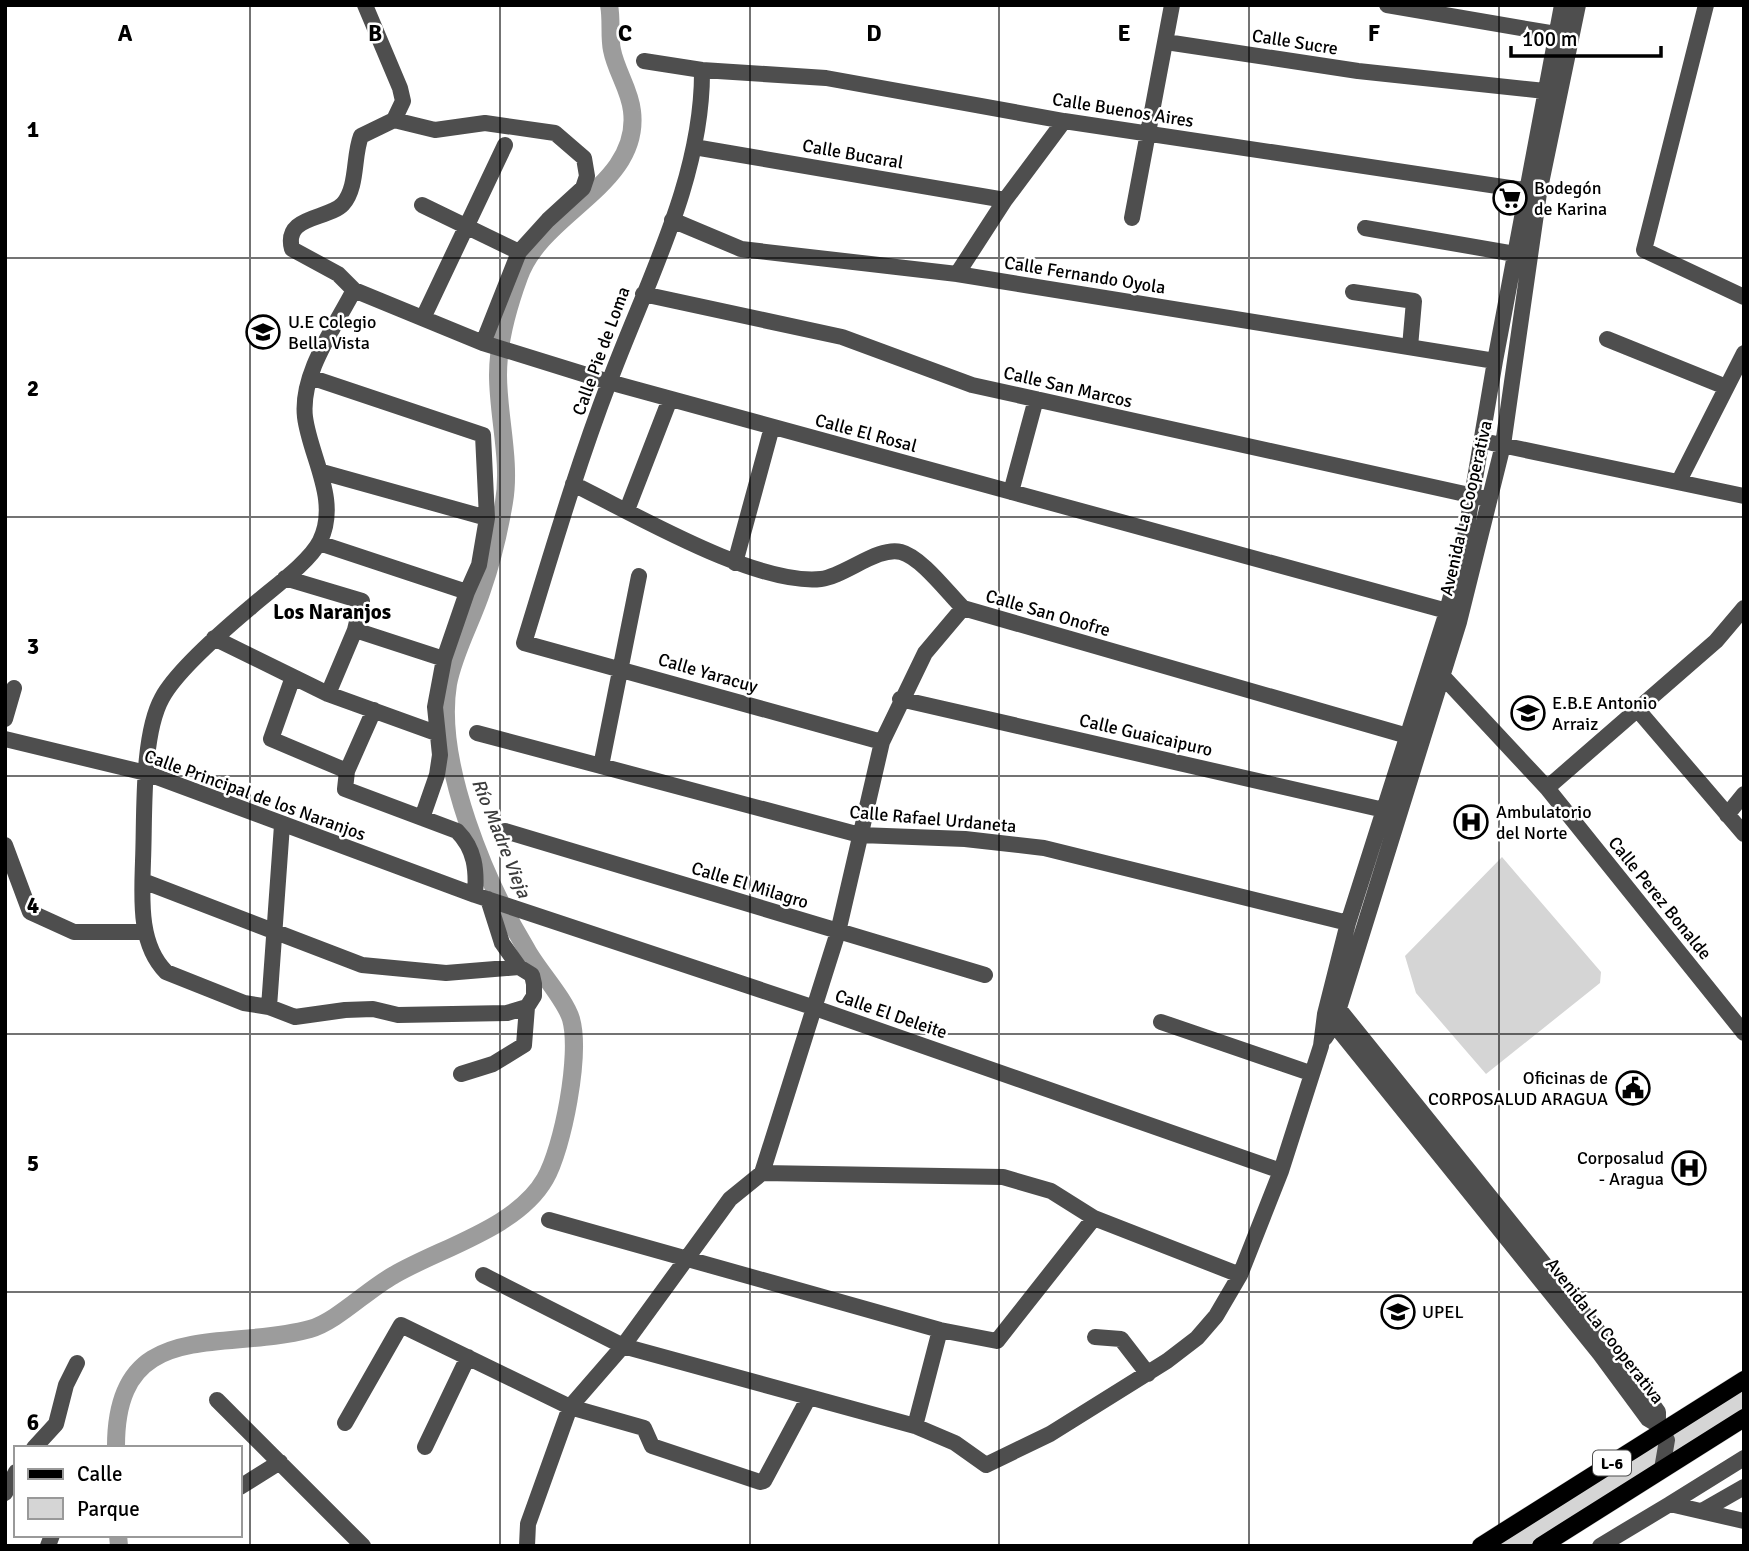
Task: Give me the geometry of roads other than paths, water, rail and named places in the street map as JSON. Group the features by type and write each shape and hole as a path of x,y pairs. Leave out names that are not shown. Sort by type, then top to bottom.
{"main road":[{"name":"L-6","path":"1481,1546 1744,1380"},
{"name":"L-6","path":"1541,1546 1744,1418"}],"street":[{"path":"365,5 400,88 403,101 394,120 435,130 485,123 555,134 584,158 587,176 583,188 548,220 519,252 495,347"},
{"path":"1132,218 1150,134 1172,5"},
{"path":"1387,5 1556,34"},
{"name":"Avenida La Cooperativa","path":"1436,669 1459,622 1503,445 1545,91 1562,5"},
{"name":"Avenida La Cooperativa","path":"915,1426 955,1443 986,1465 1050,1434 1148,1374 1197,1338 1216,1316 1240,1275 1280,1171 1321,1046 1436,669 1473,496 1515,254 1578,5"},
{"path":"1706,5 1644,250 1744,297"},
{"name":"Calle Sucre","path":"1166,42 1358,71 1545,91"},
{"name":"Calle Buenos Aires","path":"644,61 702,70 826,78 1064,121 1533,191"},
{"name":"Calle Pie de Loma","path":"524,643 608,382 672,220 694,147 702,70"},
{"name":"Calle El Rosal","path":"394,120 361,136 345,202 336,210 310,218 294,229 290,242 292,249 338,274 354,290 495,347 608,382 1447,611"},
{"path":"957,274 1005,200 1064,121"},
{"path":"423,318 443,269 468,226 505,145"},
{"name":"Calle Bucaral","path":"694,147 1005,200"},
{"path":"422,205 519,252"},
{"name":"Calle Fernando Oyola","path":"672,220 741,249 957,274 1495,361"},
{"path":"1365,228 1515,254"},
{"path":"354,290 310,377 305,415 322,472 326,523 319,543 285,578 214,638 162,697 156,715 146,774 142,881 145,932 158,963 166,972 244,1003 269,1007 295,1017 359,1009 398,1015 507,1013 527,1007"},
{"path":"1353,292 1414,301 1410,347"},
{"name":"Calle San Marcos","path":"643,294 842,337 972,385 1490,500"},
{"path":"1606,339 1727,387"},
{"path":"1679,481 1744,353"},
{"path":"310,377 483,435 488,518 479,565 444,659 435,707 440,755 437,775 422,818"},
{"path":"627,510 670,399"},
{"path":"1011,492 1036,399"},
{"path":"736,563 772,427"},
{"path":"1483,441 1744,496"},
{"path":"322,472 488,518"},
{"name":"Calle San Onofre","path":"573,484 736,563 777,574 821,579 852,569 882,553 899,551 913,557 963,608 1414,738"},
{"path":"319,543 467,592"},
{"path":"600,766 639,576"},
{"path":"285,578 362,601 355,630 328,694"},
{"path":"527,1546 528,1524 570,1407 623,1346 683,1260 730,1199 762,1173 838,932 881,742 925,653 963,608"},
{"path":"1547,788 1716,641 1744,608"},
{"path":"355,630 444,659"},
{"path":"214,638 328,694 436,733"},
{"name":"Calle Yaracuy","path":"524,643 881,742"},
{"name":"Calle Perez Bonalde","path":"1436,669 1547,788 1744,1033"},
{"path":"293,677 271,739 347,771"},
{"path":"5,719 14,688"},
{"name":"Calle Guaicaipuro","path":"900,699 1384,810"},
{"path":"1637,709 1744,834"},
{"path":"374,710 347,771 344,787 346,791 457,831 469,843 477,873 492,900 502,943 519,967 531,975 534,984 534,996 527,1007 524,1045 493,1064 461,1073"},
{"name":"Calle Rafael Urdaneta","path":"477,733 860,835 965,839 1044,848 1348,923"},
{"name":"Avenida La Cooperativa","path":"1414,738 1384,810 1348,923 1331,1011 1648,1419 1662,1432"},
{"name":"Calle Principal de los Naranjos","path":"5,739 146,774 492,900"},
{"path":"1727,815 1744,794"},
{"path":"269,1007 282,825"},
{"name":"Calle El Milagro","path":"505,831 985,975"},
{"path":"5,845 30,912 74,932 145,932"},
{"path":"142,881 362,965 446,973 519,967"},
{"name":"Calle El Deleite","path":"492,900 815,1008 1280,1171"},
{"path":"1161,1022 1310,1073"},
{"path":"762,1173 1003,1178 1051,1191 1094,1218 1240,1275"},
{"path":"549,1220 683,1260 940,1330 997,1342 1094,1218"},
{"path":"483,1275 623,1346 915,1426 940,1330"},
{"path":"345,1423 401,1325 570,1407 644,1428 652,1446 760,1482 764,1481 808,1397"},
{"path":"1095,1337 1121,1339 1148,1374"},
{"path":"425,1447 468,1357"},
{"path":"36,1446 56,1424 66,1385 78,1363"},
{"path":"217,1400 363,1546"},
{"path":"1662,1469 1662,1432 1695,1448"},
{"path":"1600,1546 1744,1458"},
{"path":"242,1486 280,1462"},
{"path":"5,1493 14,1476"},
{"path":"1702,1511 1744,1487"},
{"path":"1670,1504 1744,1521"}],"waterway":[{"name":"Río Madre Vieja","path":"116,1446 120,1406 133,1377 153,1358 179,1348 209,1342 276,1336 320,1325 394,1275 497,1224 516,1211 532,1196 552,1165 564,1124 572,1077 574,1054 571,1019 511,923 481,857 456,785 446,715 451,672 486,579 504,502 506,471 498,363 511,300 531,254 548,234 606,179 621,159 631,137 631,103 612,50 609,5"},
{"name":"Río Madre Vieja","path":"118,1537 119,1546"}],"place":[{"name":"Bodegón de Karina","path":"1510,198"},
{"name":"U.E Colegio Bella Vista","path":"263,332"},
{"name":"E.B.E Antonio Arraiz","path":"1528,713"},
{"name":"Ambulatorio del Norte","path":"1471,822"},
{"name":"Oficinas de CORPOSALUD ARAGUA","path":"1633,1088"},
{"name":"Corposalud - Aragua","path":"1689,1168"},
{"name":"UPEL","path":"1398,1312"}],"district":[{"name":"Los Naranjos","path":"332,612"}]}
